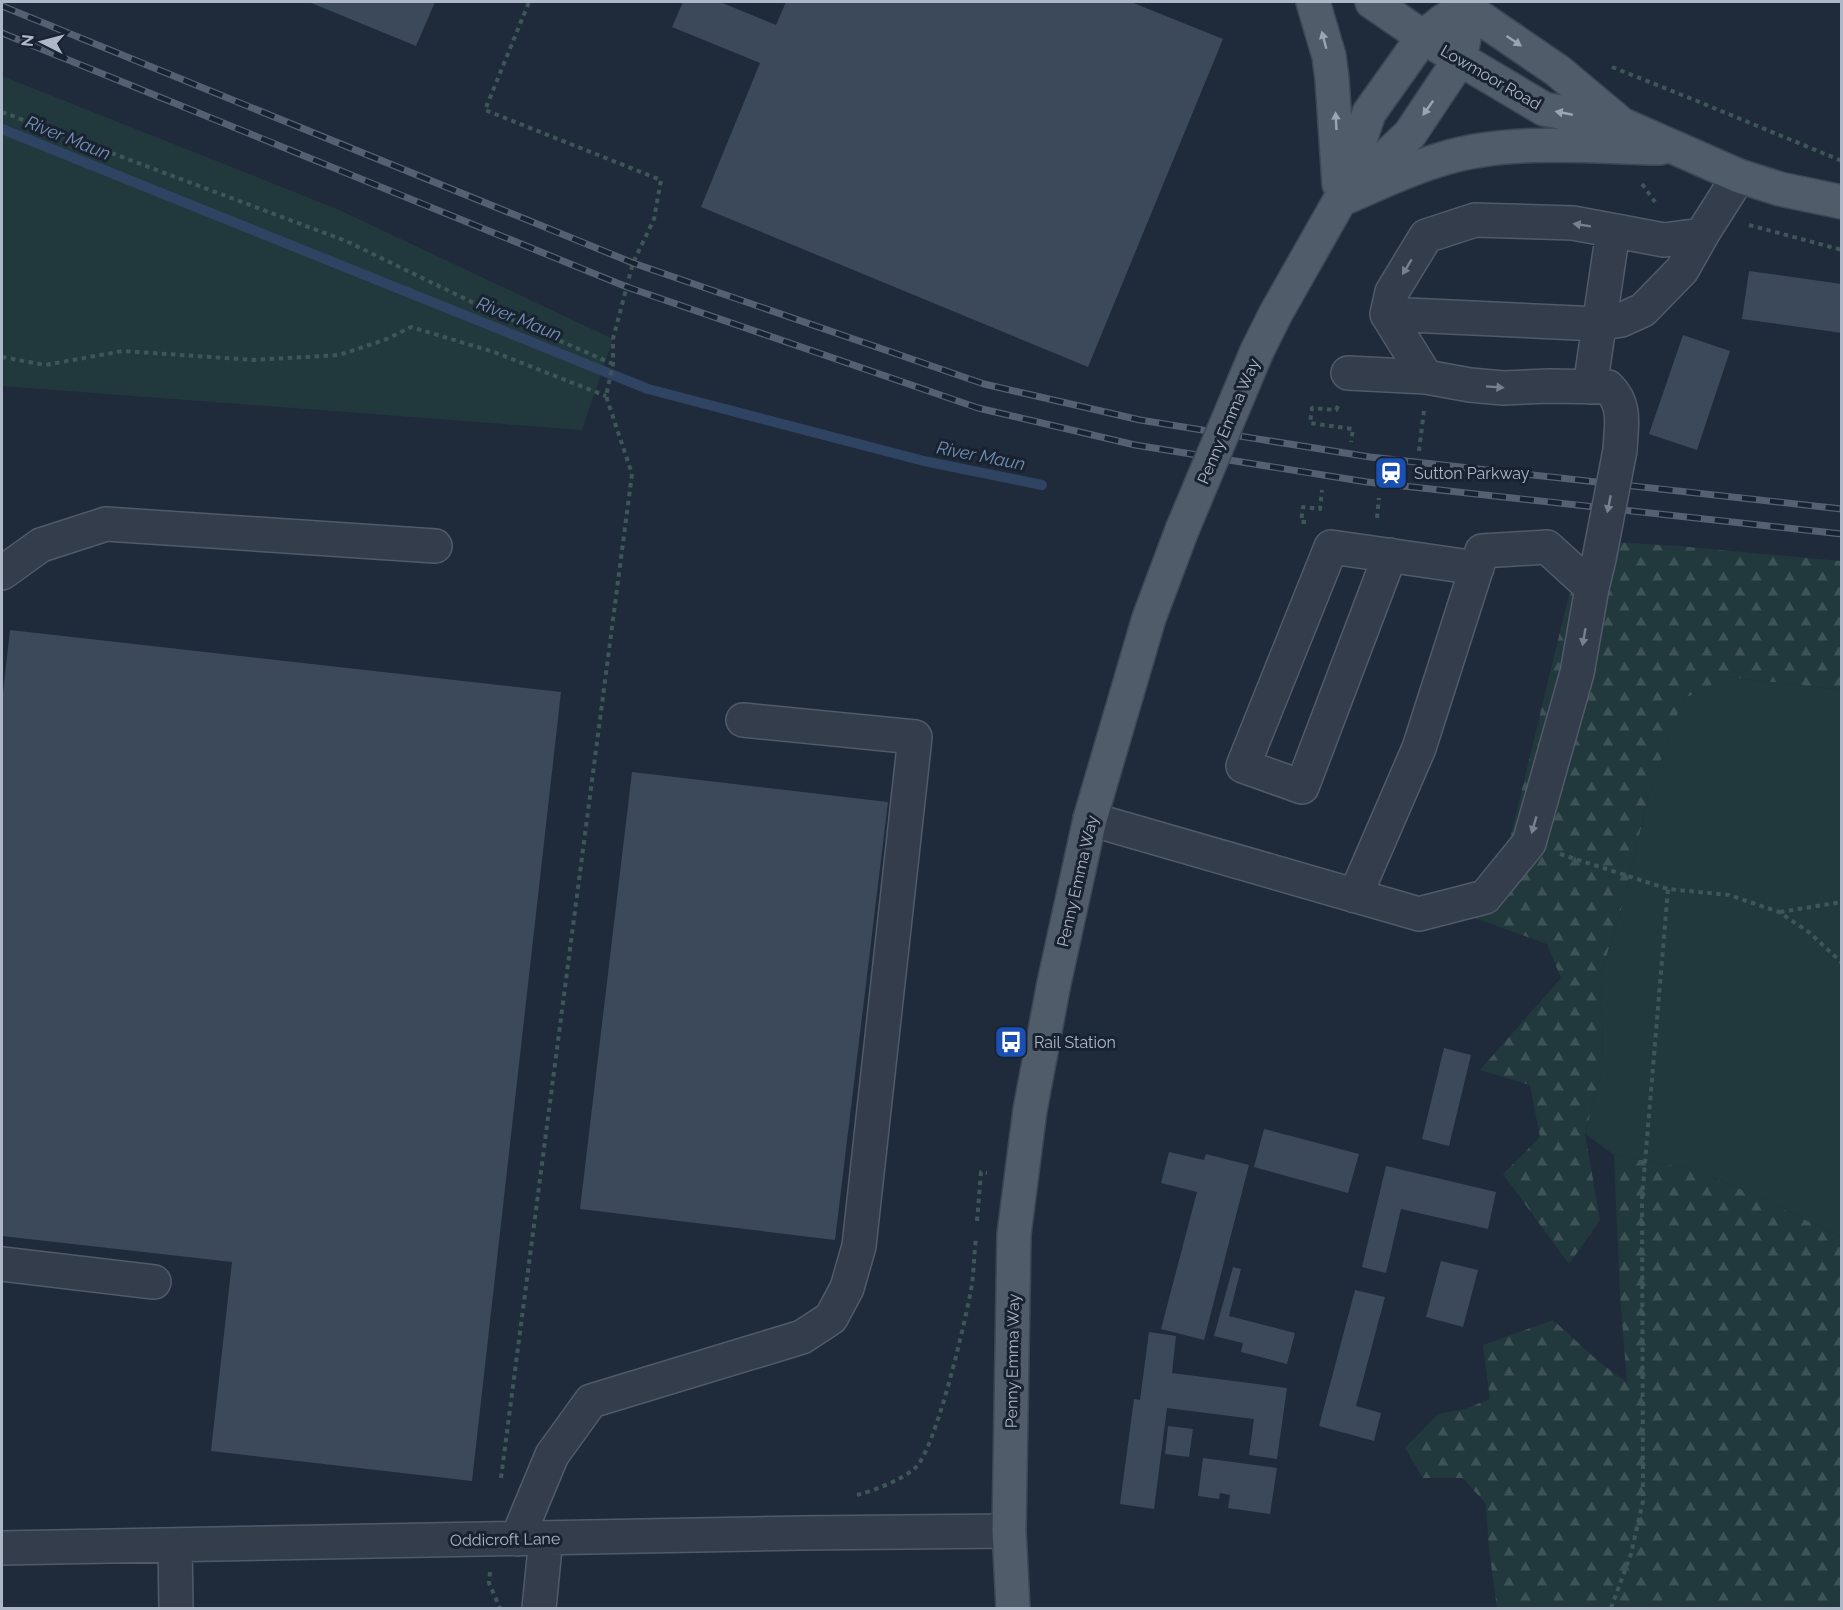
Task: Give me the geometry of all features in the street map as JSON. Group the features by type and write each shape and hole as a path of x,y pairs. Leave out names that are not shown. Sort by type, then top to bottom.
{"main road":[{"path":"1313,2 1329,56 1340,200 1442,159 1487,150 1539,146 1677,148"},
{"name":"Lowmoor Road","path":"1372,2 1423,37 1544,109 1621,124 1739,176 1780,189 1842,202"},
{"name":"Penny Emma Way","path":"1340,200 1410,134 1460,59 1465,33 1461,5"},
{"name":"Penny Emma Way","path":"1013,1608 1009,1531 1014,1234 1030,1110 1054,983 1090,819 1149,618 1182,530 1257,351 1340,200 1369,113 1423,37 1461,5"},
{"name":"Lowmoor Road","path":"1461,5 1558,71 1621,124"}],"street":[{"path":"1387,314 1598,324 1621,320 1643,310 1682,270 1701,235 1739,176"},
{"path":"1426,377 1387,314 1392,292 1426,236 1475,220 1573,224 1664,240 1701,235"},
{"path":"1590,387 1613,231"},
{"path":"1090,819 1419,914 1485,897 1529,843 1578,673 1620,450 1622,410 1617,395 1608,387 1503,388 1470,386 1426,377 1348,374"},
{"path":"2,573 41,545 106,524 435,546"},
{"path":"1390,555 1302,788 1243,766 1330,547 1390,555 1477,568"},
{"path":"1355,896 1419,748 1482,551 1547,547 1595,574"},
{"path":"539,1608 519,1539 552,1455 591,1401 802,1338 831,1317 847,1288 859,1246 915,737 742,720"},
{"path":"2,1264 154,1282"},
{"name":"Oddicroft Lane","path":"2,1548 1009,1531"},
{"path":"175,1545 176,1608"}],"path":[{"path":"501,1485 632,474 606,396 613,367 613,339 633,263 654,219 661,180 485,110 529,2"},
{"path":"1610,66 1842,161"},
{"path":"2,112 346,241 613,367"},
{"path":"2,357 45,365 123,351 254,360 339,355 387,339 411,327 494,352 606,396"},
{"path":"1348,374 1336,410 1312,408 1310,423 1353,429 1351,442"},
{"path":"1419,451 1424,410"},
{"path":"1300,522 1303,507 1320,509 1322,490"},
{"path":"1529,843 1668,889 1729,895 1779,912 1810,933 1842,963"},
{"path":"1611,1608 1631,1554 1643,1501 1642,1198 1668,889"},
{"path":"1779,912 1842,903"},
{"path":"856,1495 879,1489 917,1467 935,1432 961,1336 972,1284 981,1172 1020,1180"},
{"path":"500,1608 489,1583 519,1539"}],"green space":[{"path":"2,76 337,209 613,339 582,430 2,386"},
{"path":"1596,541 1841,561 1841,690 1727,677 1683,700 1650,790 1624,900 1601,974 1603,1067 1585,1134 1600,1220 1569,1264 1503,1174 1540,1137 1530,1085 1480,1070 1561,978 1547,944 1461,913 1511,835 1573,578"},
{"path":"1727,677 1841,690 1841,1237 1755,1195 1692,1169 1614,1155 1585,1134 1603,1067 1601,974 1624,900 1650,790 1683,699"},
{"path":"1614,1155 1692,1169 1755,1195 1841,1237 1841,1608 1497,1608 1486,1504 1463,1478 1423,1478 1405,1448 1438,1414 1465,1409 1490,1399 1483,1345 1553,1320 1598,1361 1627,1383 1620,1294"}],"building":[{"path":"309,2 435,2 416,46"},
{"path":"683,2 720,2 776,25 786,2 1131,2 1223,39 1088,367 701,207 760,63 672,27"},
{"path":"1749,271 1842,284 1842,333 1742,319"},
{"path":"1683,335 1730,351 1697,450 1649,434"},
{"path":"10,630 561,692 472,1481 211,1451 232,1262 2,1236 2,701"},
{"path":"632,772 888,802 835,1240 580,1209"},
{"path":"1444,1048 1471,1055 1449,1146 1422,1139"},
{"path":"1264,1129 1359,1154 1348,1193 1254,1167"},
{"path":"1169,1152 1204,1160 1206,1154 1249,1165 1204,1340 1161,1329 1197,1192 1161,1183"},
{"path":"1386,1166 1496,1192 1488,1229 1401,1209 1386,1273 1362,1267"},
{"path":"1441,1261 1478,1270 1463,1327 1426,1317"},
{"path":"1233,1267 1241,1269 1229,1316 1295,1333 1287,1364 1241,1352 1243,1343 1214,1336"},
{"path":"1355,1290 1385,1297 1356,1406 1381,1413 1374,1441 1319,1426"},
{"path":"1149,1332 1176,1336 1172,1373 1287,1388 1277,1459 1249,1455 1254,1419 1167,1408 1154,1509 1120,1504 1134,1399 1140,1400"},
{"path":"1168,1426 1193,1429 1189,1457 1165,1454"},
{"path":"1203,1458 1277,1468 1270,1514 1228,1508 1230,1495 1220,1493 1219,1499 1198,1496"}],"waterway":[{"name":"River Maun","path":"2,129 648,389 924,461 1042,485"}],"railway":[{"path":"2,6 633,263 984,384 1140,420 1370,457 1842,509"},
{"path":"2,33 627,287 978,408 1135,445 1367,482 1842,534"}],"place":[{"name":"Sutton Parkway","path":"1391,473"},
{"name":"Rail Station","path":"1011,1042"}]}
